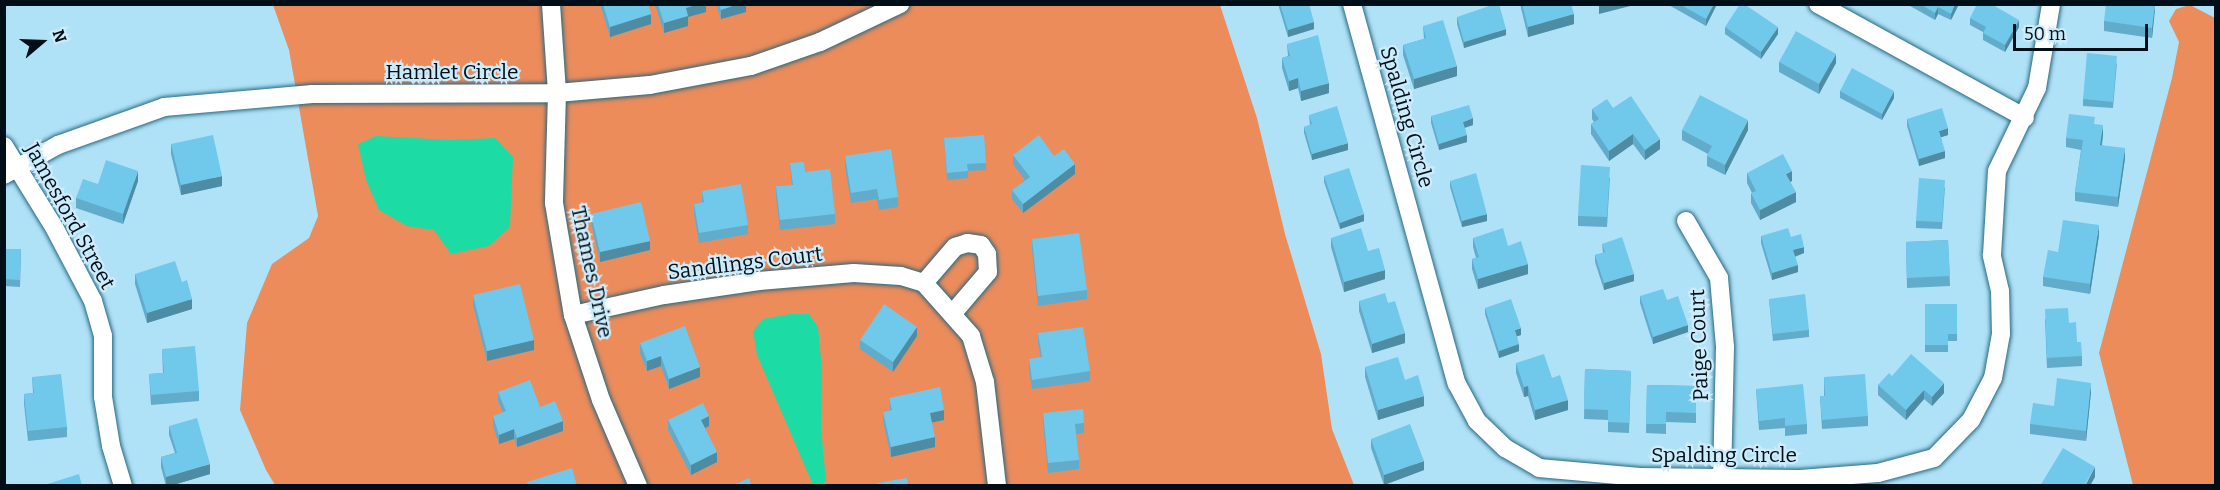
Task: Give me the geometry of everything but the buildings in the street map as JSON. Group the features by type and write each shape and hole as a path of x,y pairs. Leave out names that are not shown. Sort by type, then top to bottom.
{"street":[{"name":"Thames Drive","path":"551,4 557,93 554,203 573,315 601,400 638,486"},
{"name":"Hamlet Circle","path":"10,172 58,145 164,107 312,94 557,93 650,85 751,66 820,42 900,4"},
{"name":"Spalding Circle","path":"1352,4 1457,384 1477,421 1504,448 1539,468 1640,477 1722,476 1800,479 1878,473 1934,458 1971,420 1993,378 2001,334 2000,291 1992,255 1997,171 2025,118 2037,88 2051,4"},
{"path":"1818,4 2025,118"},
{"name":"Jamesford Street","path":"4,146 10,172 55,229 93,301 103,336 105,407 111,446 123,486"},
{"name":"Paige Court","path":"1686,220 1719,278 1725,347 1722,476"},
{"path":"953,313 988,272 987,254 981,244 967,243 955,247 924,283 971,336 985,382 997,486"},
{"name":"Sandlings Court","path":"573,315 664,296 759,281 854,273 901,276 924,283"}],"shaded area":[{"path":"273,5 1220,5 1257,118 1285,234 1321,354 1332,429 1354,485 275,485 266,470 240,410 247,323 272,264 309,238 318,216 289,50"},
{"path":"2190,5 2215,18 2215,485 2133,485 2099,353 2172,78 2179,42 2169,21 2176,9"},
{"path":"376,136 450,140 495,138 513,157 510,227 489,246 451,254 434,230 407,226 379,210 366,180 358,144"},
{"path":"790,314 809,314 818,327 822,371 821,427 826,482 820,485 813,485 757,355 753,331 763,319"}]}
